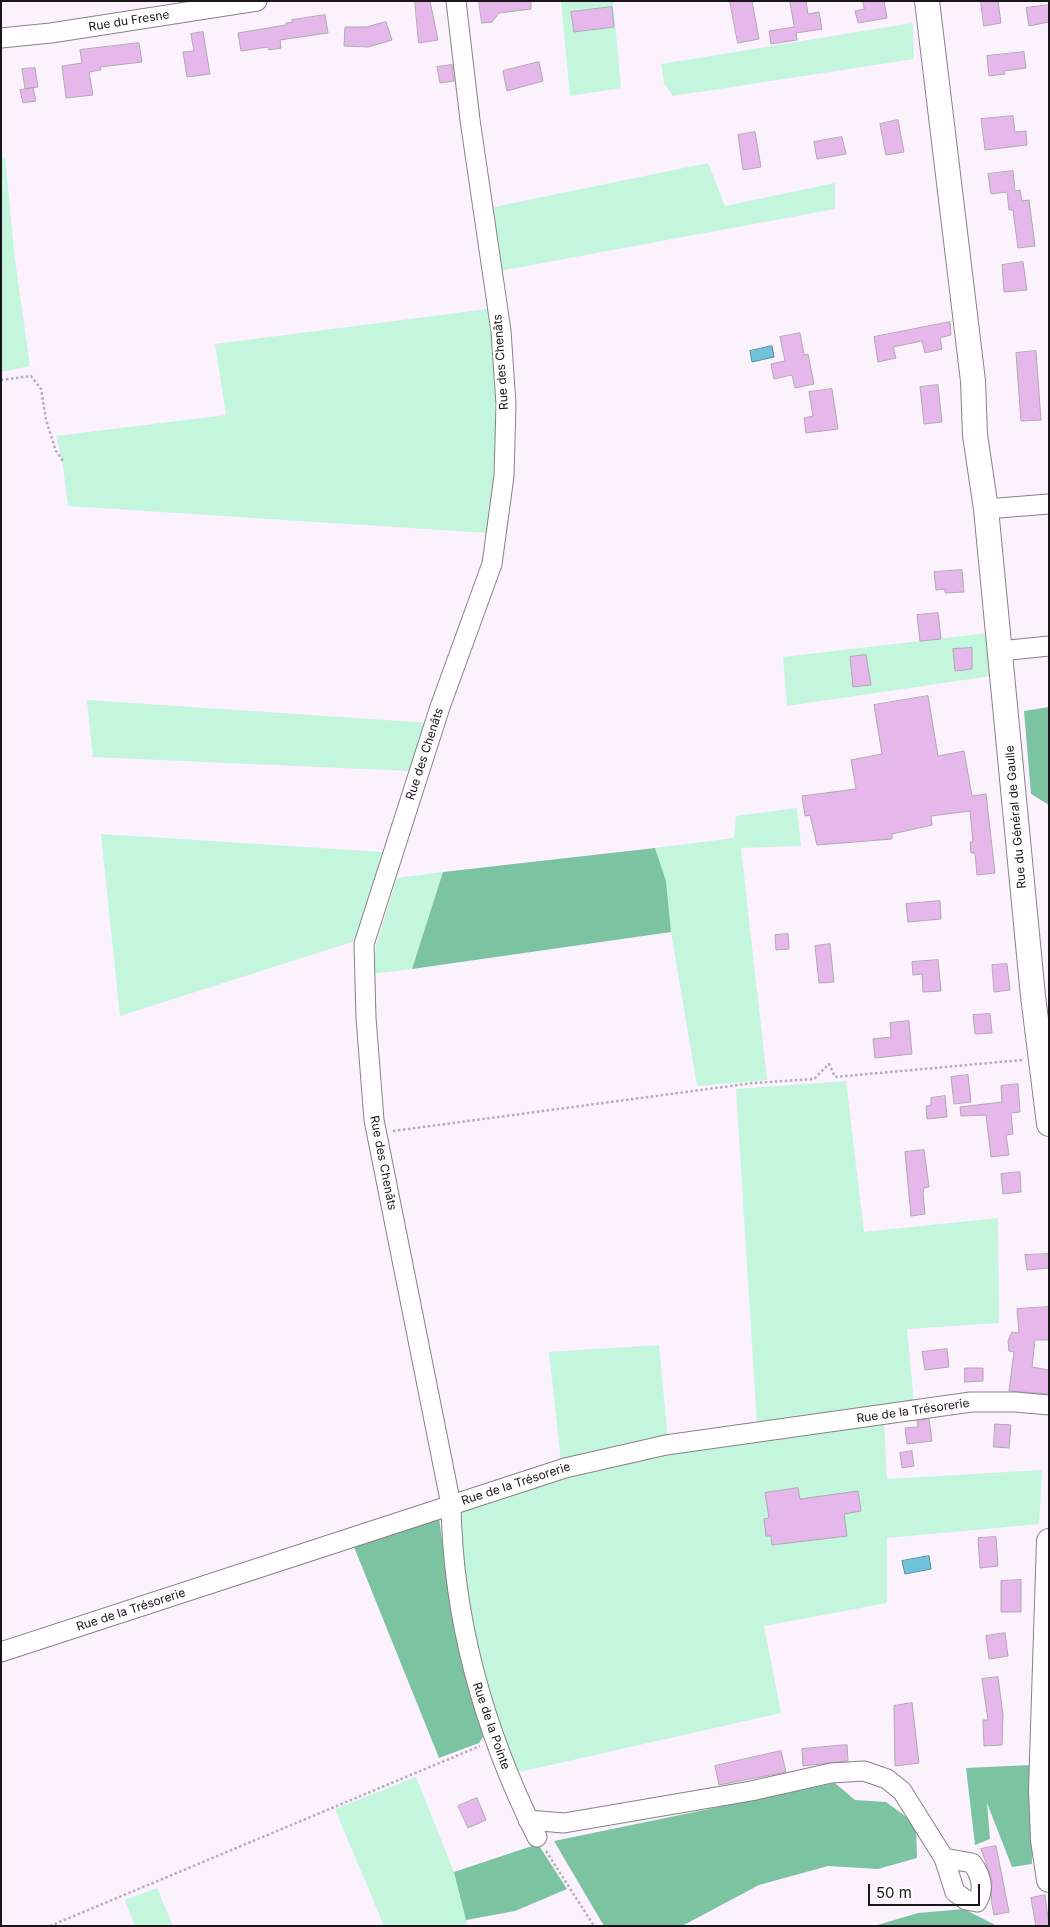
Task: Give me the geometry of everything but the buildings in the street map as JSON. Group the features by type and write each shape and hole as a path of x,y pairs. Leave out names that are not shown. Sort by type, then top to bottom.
{"main road":[{"name":"Rue du Général de Gaulle","path":"927,1 972,381 975,436 986,509 1040,1058 1049,1124"},
{"path":"1049,1540 1041,1790 1043,1840 1049,1880"}],"street":[{"name":"Rue du Fresne","path":"1,38 51,33 257,1"},
{"name":"Rue des Chenâts","path":"451,1505 376,1133 366,1018 364,944 440,707 492,564 504,476 506,404 501,331 470,120 456,1"},
{"path":"986,509 1049,504"},
{"path":"1000,650 1049,646"},
{"name":"Rue de la Trésorerie","path":"1,1652 565,1468 666,1445 971,1402 1015,1402 1049,1405"},
{"name":"Rue de la Pointe","path":"451,1505 452,1549 462,1619 476,1682 494,1741 537,1838"},
{"path":"528,1820 564,1822 751,1791 831,1773 864,1771 887,1779 902,1791 944,1858"}],"path":[{"path":"1,380 31,376 41,389 46,420 56,451 63,461"},
{"path":"376,1133 753,1083 814,1078 828,1064 835,1077 1040,1058"},
{"path":"50,1926 494,1741"},
{"path":"537,1838 594,1926"}],"green space":[{"path":"561,1 613,1 621,88 570,96"},
{"path":"913,23 914,59 673,96 664,83 661,64"},
{"path":"5,157 15,260 30,366 1,372 1,158"},
{"path":"708,163 725,206 835,183 835,209 499,271 489,208"},
{"path":"488,309 497,379 500,448 488,533 68,506 63,466 56,436 226,415 215,344"},
{"path":"988,633 991,676 787,706 783,657"},
{"path":"87,700 430,723 410,771 93,757"},
{"path":"1049,707 1049,805 1031,794 1024,711"},
{"path":"797,808 801,846 741,848 767,1080 697,1086 671,932 666,881 655,848 734,838 736,816"},
{"path":"101,834 382,852 358,940 120,1016"},
{"path":"655,848 666,881 671,932 412,969 443,872"},
{"path":"443,872 412,969 372,974 376,946 397,878"},
{"path":"846,1081 864,1232 998,1218 999,1323 907,1329 914,1402 757,1424 736,1089"},
{"path":"659,1345 668,1440 561,1461 549,1352"},
{"path":"884,1422 887,1479 1042,1470 1039,1524 887,1538 887,1603 764,1626 781,1713 515,1773 470,1638 457,1520 465,1509 574,1474 693,1450"},
{"path":"439,1518 445,1561 485,1734 479,1743 439,1758 352,1542"},
{"path":"1031,1765 1032,1864 1012,1867 987,1803 990,1839 975,1845 966,1768"},
{"path":"416,1777 454,1872 468,1926 384,1926 335,1809"},
{"path":"835,1783 855,1800 886,1802 916,1824 917,1858 878,1869 828,1866 759,1885 682,1926 604,1926 554,1841"},
{"path":"538,1844 567,1889 515,1911 466,1920 454,1872"},
{"path":"157,1888 173,1926 135,1926 125,1900"},
{"path":"964,1909 997,1926 874,1926 918,1913"}],"water":[{"path":"772,346 774,357 752,362 750,351"},
{"path":"929,1556 931,1569 905,1574 902,1561"}]}
